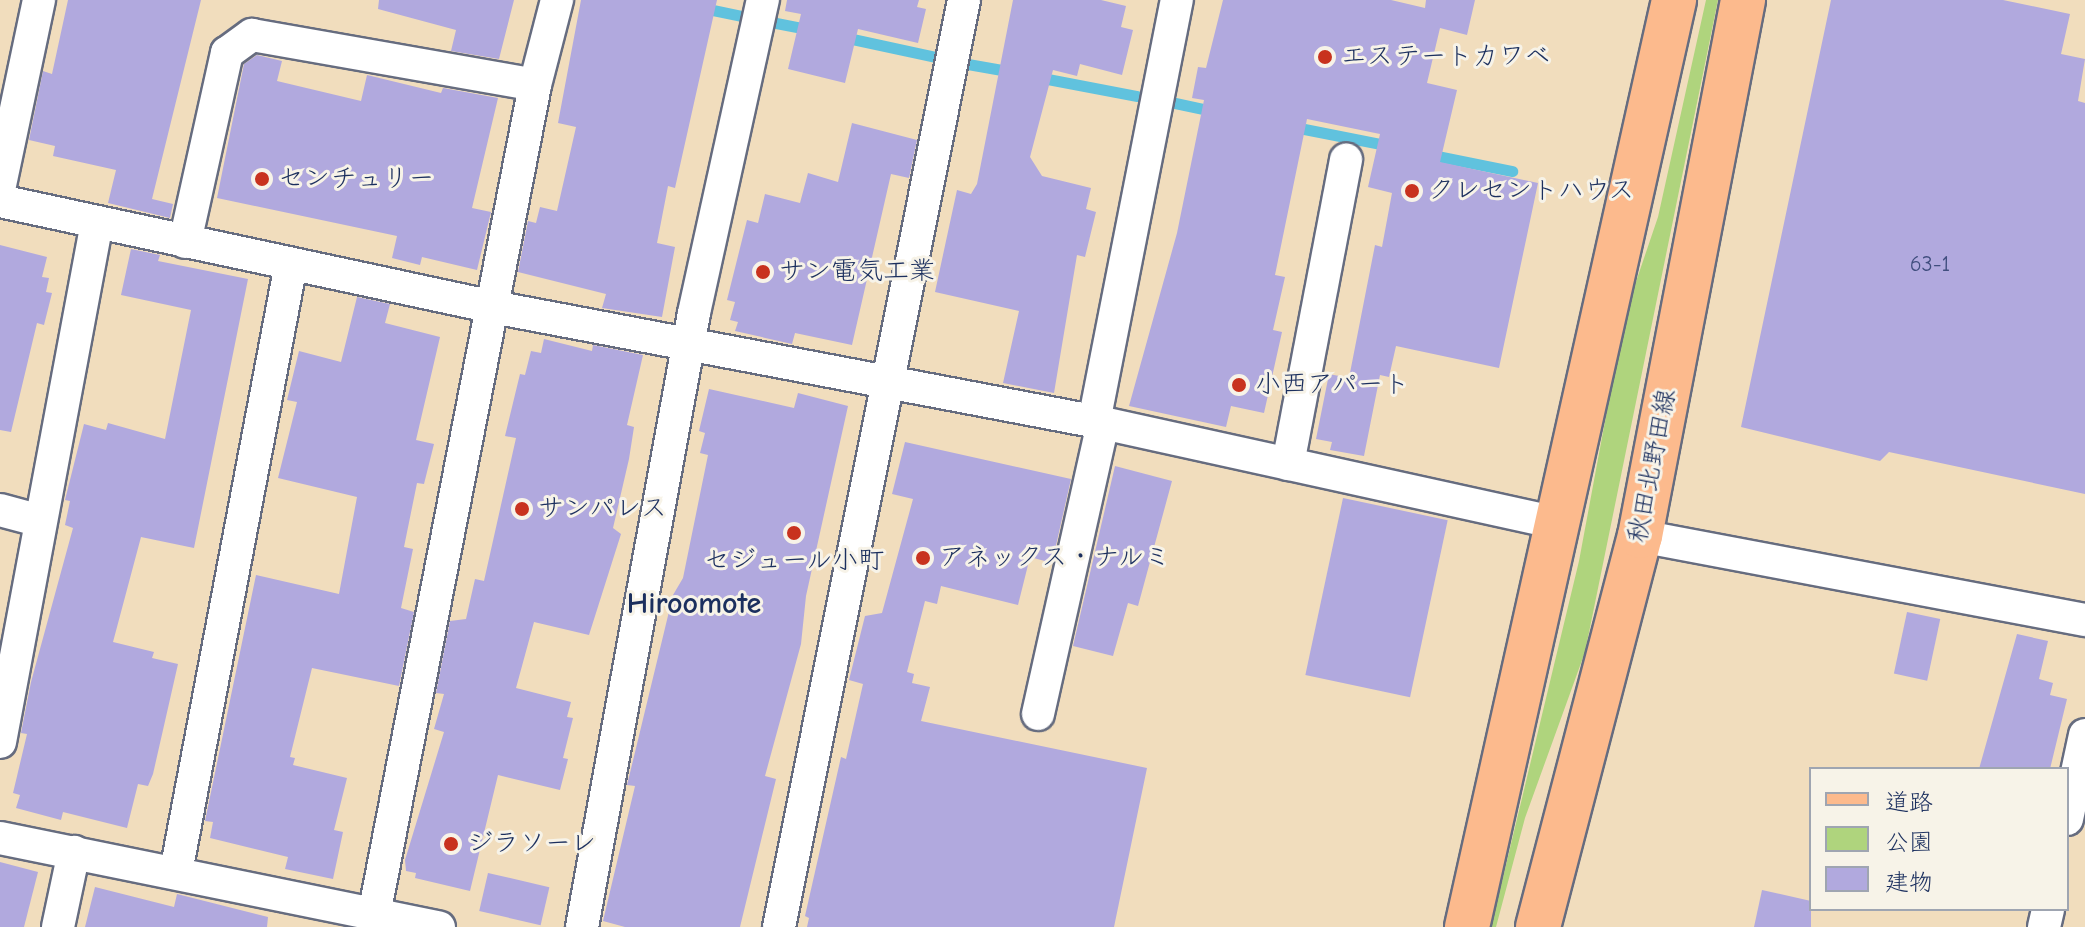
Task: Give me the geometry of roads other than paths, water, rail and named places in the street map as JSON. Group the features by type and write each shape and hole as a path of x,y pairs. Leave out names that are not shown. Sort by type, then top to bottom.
{"main road":[{"path":"1467,927 1674,0"},
{"name":"秋田北野田線","path":"1538,927 1640,536 1743,0"}],"street":[{"path":"0,185 39,0"},
{"path":"374,915 535,85 557,0"},
{"path":"582,927 690,344 763,0"},
{"path":"779,927 964,0"},
{"path":"1038,714 1099,423 1177,0"},
{"path":"185,242 227,53 252,35 535,85"},
{"path":"1288,464 1346,159"},
{"path":"0,201 493,307 1099,423 1558,523"},
{"path":"0,742 38,520 97,222"},
{"path":"176,872 291,264"},
{"path":"0,510 38,520"},
{"path":"1640,536 2085,620"},
{"path":"2069,810 2085,735"},
{"path":"0,838 176,872 280,913 374,915 439,927"},
{"path":"58,927 74,852"}],"waterway":[{"path":"703,8 747,17"},
{"path":"776,23 811,30"},
{"path":"843,37 940,58"},
{"path":"962,63 1013,72"},
{"path":"1037,77 1137,96"},
{"path":"1175,103 1214,111"},
{"path":"1294,127 1391,146"},
{"path":"1427,154 1512,171"}],"place":[{"name":"エステートカワベ","path":"1325,57"},
{"name":"センチュリー","path":"262,179"},
{"name":"クレセントハウス","path":"1412,191"},
{"name":"サン電気工業","path":"763,272"},
{"name":"小西アパート","path":"1239,385"},
{"name":"サンパレス","path":"522,509"},
{"name":"セジュール小町","path":"794,533"},
{"name":"アネックス・ナルミ","path":"923,558"},
{"name":"ジラソーレ","path":"451,844"}],"district":[{"name":"Hiroomote","path":"694,604"}]}
